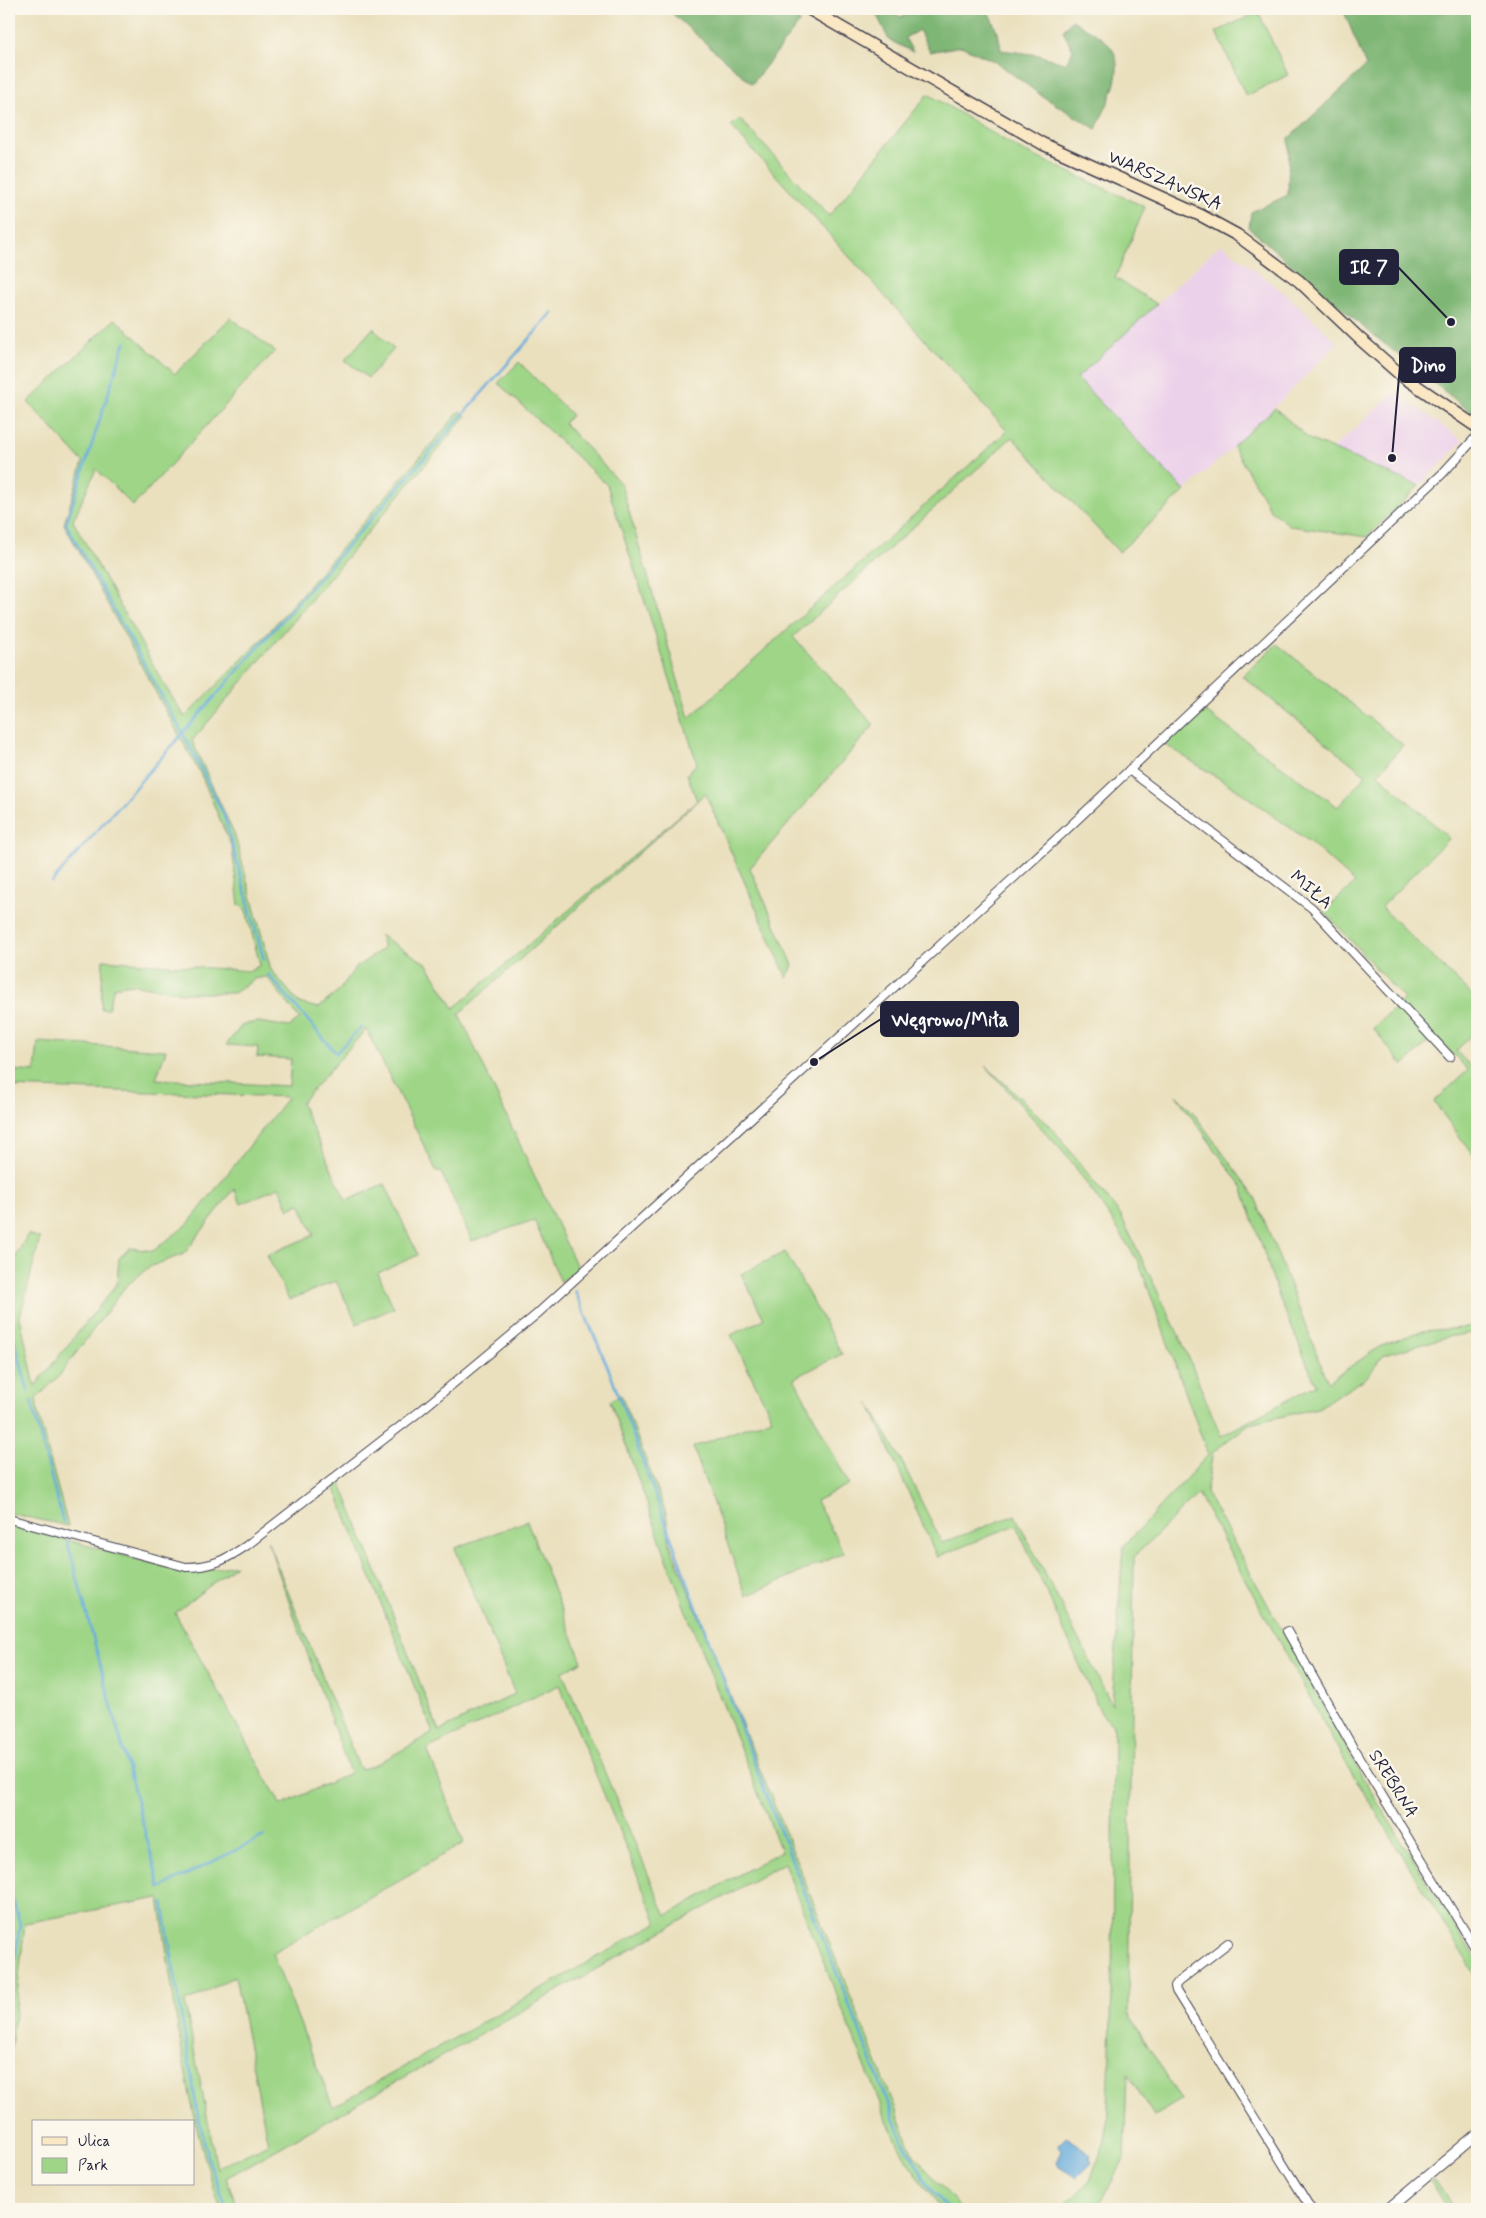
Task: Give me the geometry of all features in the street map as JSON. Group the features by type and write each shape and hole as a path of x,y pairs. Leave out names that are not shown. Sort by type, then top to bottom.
{"main road":[{"name":"WARSZAWSKA","path":"809,9 1036,140 1202,216 1237,235 1299,281 1360,340 1402,376 1477,427"}],"street":[{"path":"9,1519 186,1567 205,1567 228,1558 246,1546 420,1412 537,1314 1129,770 1435,481 1468,448 1477,436"},
{"name":"MIŁA","path":"1129,770 1312,908 1450,1057"},
{"name":"SREBRNA","path":"1287,1631 1352,1746 1477,1951"},
{"path":"1228,1943 1178,1982 1175,1986 1176,1991 1311,2209"},
{"path":"1388,2209 1477,2134"}],"shaded area":[{"path":"1221,244 1288,296 1338,343 1258,424 1185,491 1077,378"},
{"path":"1395,392 1463,441 1419,486 1331,450"}],"green space":[{"path":"667,9 777,9 800,22 752,84"},
{"path":"874,9 889,9 901,17 925,9 987,9 998,33 1001,50 1039,55 1066,64 1073,50 1063,31 1072,20 1105,41 1113,50 1117,61 1117,72 1111,96 1096,129 1042,96 996,62 961,46 930,52 919,30 905,38 913,52 889,40"},
{"path":"1343,9 1477,9 1477,417 1362,326 1249,228 1251,212 1288,195 1289,138 1366,66"},
{"path":"1258,12 1288,75 1246,96 1216,32"},
{"path":"928,94 1019,149 1145,207 1115,278 1157,304 1077,378 1185,491 1119,552 1012,437 793,637 874,725 750,868 793,965 787,978 705,793 697,801 687,774 697,763 607,485 498,383 519,362 572,415 564,423 621,484 689,718 1007,431 731,126 740,119 829,216"},
{"path":"230,318 275,351 133,506 96,469 73,521 165,686 185,717 266,635 460,411 466,416 192,741 235,836 271,970 299,1003 318,1008 338,992 355,968 384,948 380,935 427,964 454,1008 697,801 459,1014 578,1269 561,1282 534,1220 472,1241 440,1170 437,1172 366,1029 301,1103 346,1201 385,1184 418,1255 378,1273 394,1308 357,1324 336,1281 289,1300 267,1255 314,1235 300,1204 289,1209 279,1187 241,1204 234,1189 184,1254 149,1267 125,1287 59,1376 36,1399 38,1414 68,1526 9,1513 9,1269 28,1234 40,1238 20,1317 35,1386 117,1284 119,1258 130,1248 153,1251 188,1224 288,1097 9,1087 9,1070 35,1072 38,1042 166,1050 156,1079 289,1086 291,1059 257,1057 258,1047 226,1045 243,1024 259,1022 289,1027 300,1019 267,977 254,979 234,993 183,993 131,984 114,987 108,1009 101,1009 103,960 250,971 260,965 246,910 239,905 232,848 202,777 64,524 83,462 28,402 115,319 175,374"},
{"path":"373,328 394,349 368,378 345,360"},
{"path":"1275,408 1309,439 1419,486 1367,537 1291,526 1271,511 1233,446"},
{"path":"1277,644 1403,745 1378,774 1449,838 1381,907 1477,1000 1477,1029 1456,1051 1477,1073 1477,1160 1434,1102 1468,1070 1435,1035 1403,1066 1373,1028 1404,999 1324,911 1355,883 1311,843 1239,791 1164,744 1203,710 1338,807 1366,775 1242,676"},
{"path":"986,1066 1052,1128 1121,1216 1183,1344 1221,1436 1316,1385 1279,1297 1242,1187 1176,1095 1192,1111 1255,1197 1328,1382 1379,1347 1421,1331 1477,1327 1477,1332 1447,1337 1384,1355 1366,1378 1318,1408 1249,1424 1213,1452 1206,1492 1368,1787 1477,1961 1477,1978 1343,1758 1198,1494 1134,1557 1128,2013 1181,2100 1154,2116 1127,2073 1124,2159 1097,2209 1060,2209 1090,2181 1107,2136 1112,1991 1114,1725 1102,1715 1016,1525 937,1557 869,1403 902,1462 942,1543 1015,1515 1112,1705 1123,1547 1208,1455 1139,1263 1071,1161"},
{"path":"785,1252 842,1354 794,1378 849,1484 816,1501 844,1553 746,1596 693,1447 772,1418 731,1335 764,1319 741,1274"},
{"path":"621,1395 666,1513 670,1544 914,2155 961,2209 942,2209 907,2162 887,2121 784,1863 226,2178 239,2209 221,2209 198,2133 182,2055 159,1898 25,1923 9,2068 9,1941 12,1921 9,1910 9,1524 162,1566 194,1572 236,1565 175,1613 281,1805 350,1773 267,1540 360,1769 373,1766 433,1733 335,1489 340,1481 439,1731 515,1694 455,1548 527,1521 582,1662 562,1672 666,1916 781,1851 685,1609 610,1401","holes":["559,1685 657,1923 333,2107 272,1953 464,1843 427,1749","235,1976 268,2144 217,2168 185,2003"]},
{"path":"1436,2180 1455,2209 1448,2209 1431,2181"}],"water":[{"path":"1066,2137 1091,2154 1092,2163 1077,2178 1059,2167 1057,2162 1062,2151 1058,2145"}],"waterway":[{"path":"52,882 553,312"},
{"path":"125,342 66,524 188,743 224,815 264,960"},
{"path":"268,974 336,1053 361,1027"},
{"path":"575,1291 609,1370 765,1792 904,2143 932,2191 949,2209"},
{"path":"9,1319 28,1391"},
{"path":"31,1401 63,1522"},
{"path":"67,1540 160,1888 264,1836"},
{"path":"9,1886 20,1924 9,2002"},
{"path":"163,1903 197,2111 210,2164 227,2209"}],"place":[{"name":"IR 7","path":"1451,322"},
{"name":"Dino","path":"1392,458"},
{"name":"Węgrowo/Miła","path":"814,1062"}]}
